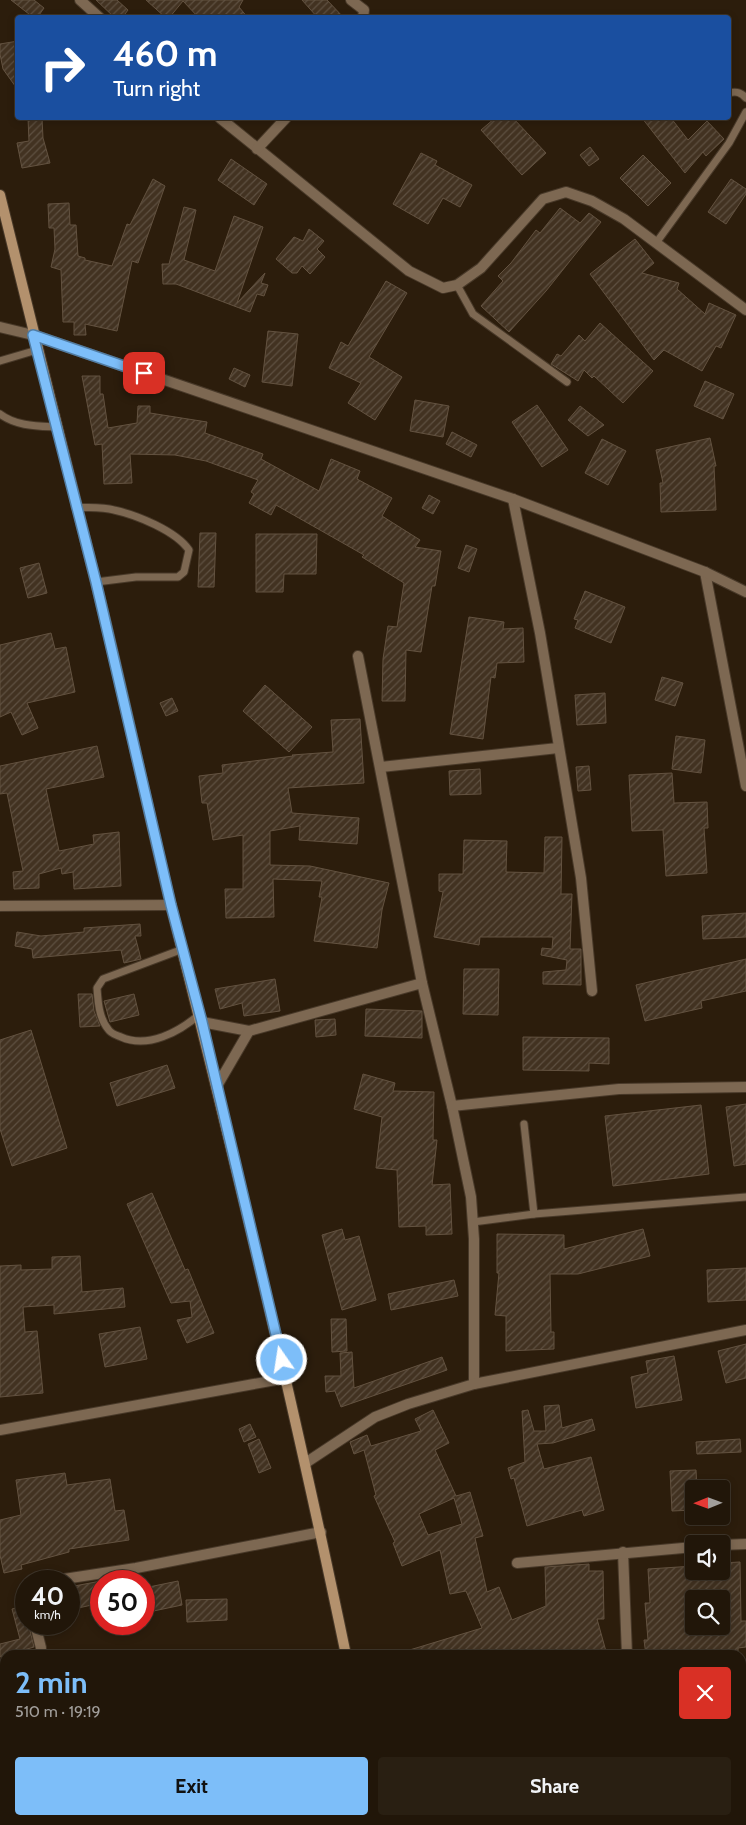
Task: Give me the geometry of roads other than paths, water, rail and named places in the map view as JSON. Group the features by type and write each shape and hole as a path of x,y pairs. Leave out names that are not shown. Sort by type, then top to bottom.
{"main road":[{"path":"0,195 75,507 96,582 171,905 201,1018 287,1378 345,1650"}],"street":[{"path":"80,0 97,15"},
{"path":"351,0 364,10 363,15"},
{"path":"223,120 409,271 443,288 457,285 481,268 543,199 566,192 592,201 624,219 746,310"},
{"path":"258,148 284,120"},
{"path":"0,327 33,335 513,499 705,572 746,592"},
{"path":"513,499 540,633 581,878 592,991"},
{"path":"705,572 746,786"},
{"path":"358,656 422,983 452,1106 470,1197 473,1222 474,1384"},
{"path":"381,767 558,748"},
{"path":"0,906 171,905"},
{"path":"201,1018 250,1031 422,983"},
{"path":"217,1086 250,1031"},
{"path":"452,1106 619,1089 746,1087"},
{"path":"306,1462 375,1417 408,1404 474,1384 746,1330"},
{"path":"0,1430 287,1378"},
{"path":"80,1577 136,1568 321,1532"},
{"path":"730,1545 746,1544"},
{"path":"517,1563 685,1548"},
{"path":"623,1552 627,1650"},
{"path":"38,1635 41,1648"}],"lane":[{"path":"731,93 742,94 746,98"},
{"path":"656,243 729,143 746,112"},
{"path":"457,285 473,314 567,382"},
{"path":"0,361 37,350"},
{"path":"0,414 28,426 56,427"},
{"path":"75,507 114,510 163,528 182,541 189,550 184,572 178,577 136,578 96,582"},
{"path":"183,949 103,979 97,988 100,1012 107,1028 112,1033 142,1043 170,1034 201,1018"},
{"path":"524,1124 534,1214"},
{"path":"473,1222 534,1214 746,1197"}]}
